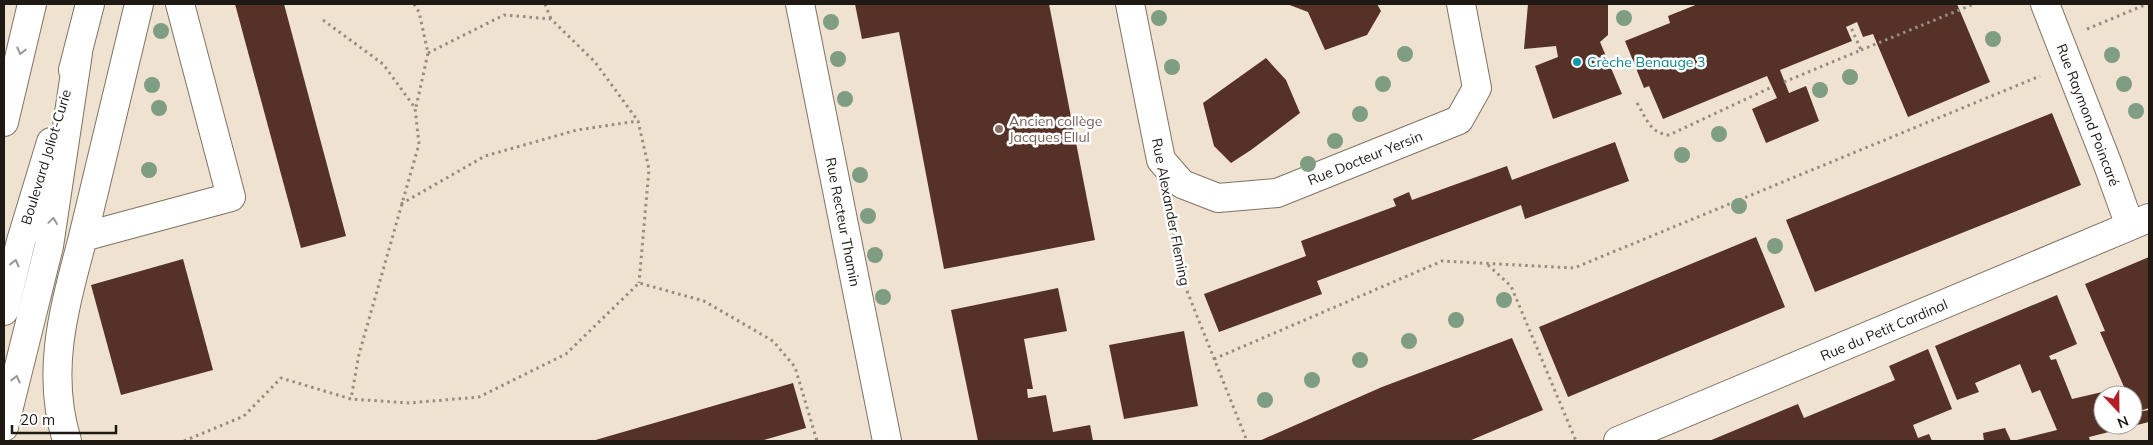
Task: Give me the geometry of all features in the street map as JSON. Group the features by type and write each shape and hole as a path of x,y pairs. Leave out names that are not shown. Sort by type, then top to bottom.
{"street":[{"path":"4,122 32,4"},
{"name":"Boulevard Joliot-Curie","path":"4,311 21,241 78,53 90,4"},
{"path":"67,441 63,429 56,380 61,320 138,4"},
{"path":"83,236 231,197 180,4"},
{"name":"Rue Recteur Thamin","path":"800,4 887,441"},
{"name":"Rue Alexander Fleming","path":"1130,4 1161,160"},
{"name":"Rue Docteur Yersin","path":"1161,160 1182,184 1218,198 1277,193 1459,120 1477,88 1461,4"},
{"name":"Rue Raymond Poincaré","path":"2045,4 2108,165 2140,222"},
{"path":"4,427 49,246 78,53"},
{"name":"Rue du Petit Cardinal","path":"1618,441 2140,222"}],"path":[{"path":"351,399 359,354 419,144 416,108 428,53 419,12 414,4"},
{"path":"184,441 244,416 281,378 351,399 409,402 479,397 566,354 639,283 650,169 638,121 595,62 551,19 545,4"},
{"path":"1784,82 1974,4"},
{"path":"2084,30 2147,4"},
{"path":"428,53 504,15 551,19"},
{"path":"323,20 383,64 416,108"},
{"path":"1850,25 1861,50"},
{"path":"1214,359 1442,260 1574,268 2068,64"},
{"path":"1637,102 1650,127 1658,134 1669,135 1772,87"},
{"path":"401,204 484,156 577,130 638,121"},
{"name":"Rue Alexander Fleming","path":"1169,208 1181,276 1247,441"},
{"path":"1487,264 1511,286 1576,441"},
{"path":"639,283 704,301 773,341 795,367 817,441"}],"building":[{"path":"235,4 284,4 346,236 301,248"},
{"path":"855,4 1049,4 1095,240 944,269 899,32 862,39"},
{"path":"1287,4 1377,4 1381,11 1367,35 1325,50 1308,12"},
{"name":"Crèche Benauge 3","path":"1528,4 1608,4 1608,35 1600,42 1622,94 1553,119 1535,66 1558,57 1556,46 1524,49"},
{"path":"1698,4 1957,4 1990,82 1908,117 1873,34 1863,37 1857,22 1846,27 1852,41 1780,70 1789,93 1806,86 1819,121 1766,143 1752,109 1777,98 1767,76 1663,119 1649,86 1644,88 1625,41 1670,23 1668,16"},
{"path":"1266,58 1286,80 1300,113 1231,163 1214,146 1203,103"},
{"path":"2052,113 2081,185 1815,292 1786,220"},
{"path":"1615,142 1629,181 1525,219 1521,205 1317,281 1322,294 1219,332 1204,294 1306,256 1301,241 1396,206 1393,199 1409,192 1412,200 1507,166 1512,180"},
{"path":"1756,237 1785,307 1568,397 1539,327"},
{"path":"2149,257 2149,408 2143,410 2143,385 2123,385 2100,332 2105,331 2085,284"},
{"path":"183,259 213,370 121,395 91,285"},
{"path":"1058,288 1067,331 1024,339 1033,389 1027,389 1028,398 1046,395 1053,432 1090,425 1093,441 978,441 951,310"},
{"path":"2057,295 2077,344 2049,356 2051,360 2056,359 2072,399 2093,394 2093,435 2097,435 2089,437 2090,441 2013,441 2057,430 2040,390 2032,393 2020,364 1975,383 1979,392 1957,400 1935,346"},
{"path":"1184,331 1198,406 1124,419 1109,345"},
{"path":"1512,338 1543,410 1469,441 1259,441 1382,387"},
{"path":"1928,349 1952,409 1913,425 1918,438 1929,434 1932,441 1709,441 1798,404 1804,418 1895,380 1889,366"},
{"path":"793,383 806,428 760,441 592,441"},
{"path":"2149,410 2149,422 2143,424 2143,411"},
{"path":"2005,428 2011,441 1984,441 1983,433"}],"place":[{"name":"Crèche Benauge 3","path":"1577,62"},
{"name":"Ancien collège Jacques Ellul","path":"999,129"}]}
